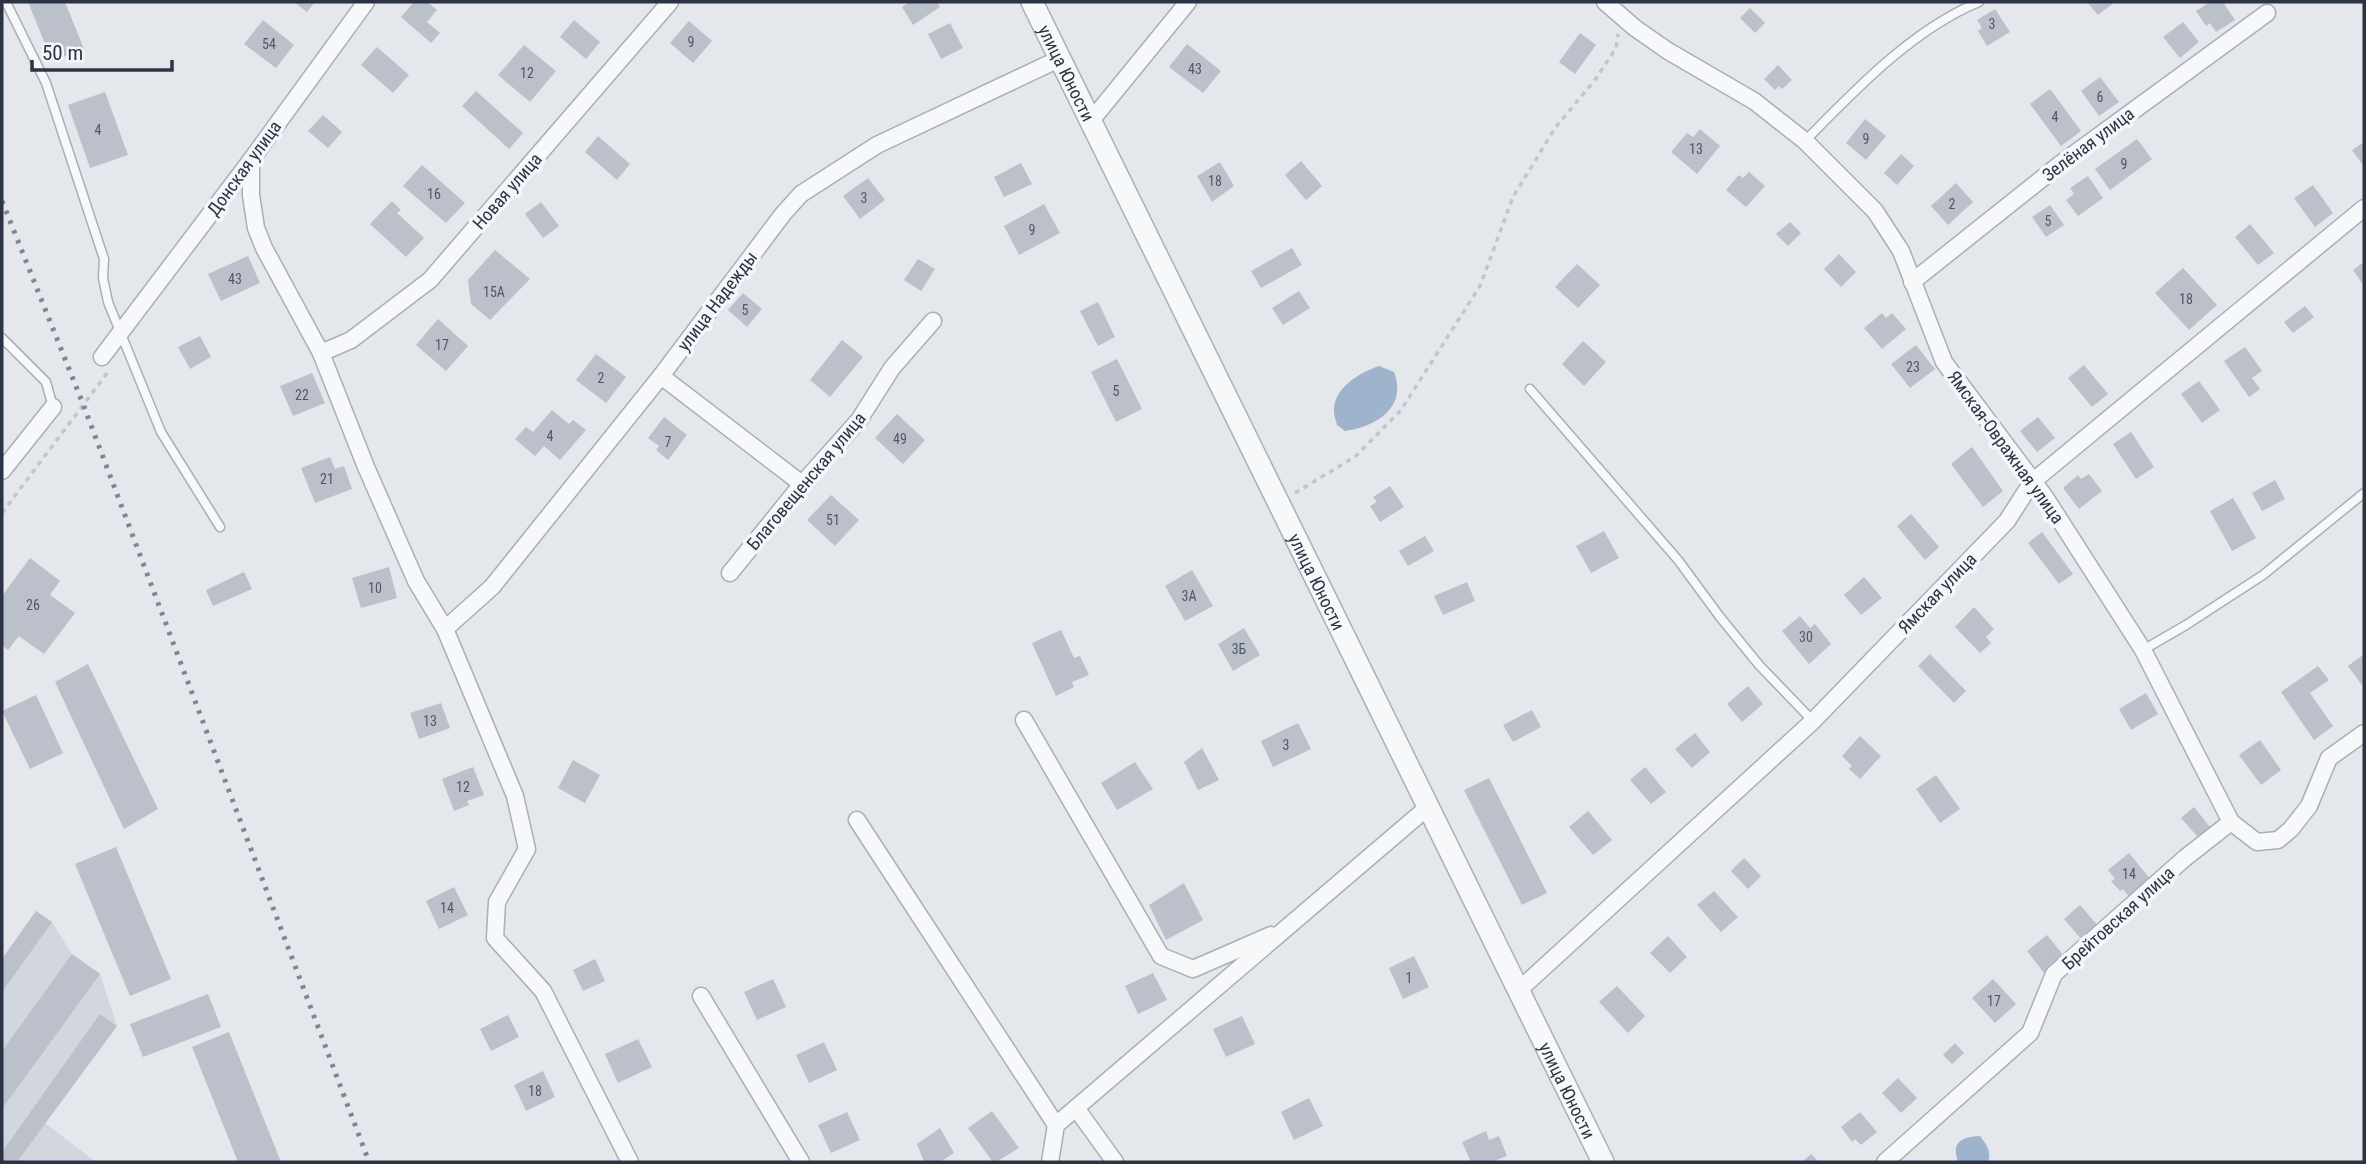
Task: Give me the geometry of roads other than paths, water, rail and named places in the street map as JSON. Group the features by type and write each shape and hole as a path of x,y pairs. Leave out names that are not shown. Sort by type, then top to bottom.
{"street":[{"name":"Донская улица","path":"102,357 124,340 366,2"},
{"name":"Новая улица","path":"321,353 351,340 429,280 670,2"},
{"name":"улица Юности","path":"1031,2 1603,1162"},
{"path":"1090,122 1188,2"},
{"name":"Ямская-Овражная улица","path":"1609,4 1668,51 1755,101 1805,141 1875,211 1900,251 1944,362 2045,497 2143,650 2231,822"},
{"name":"Зелёная улица","path":"1912,282 2059,165 2267,13"},
{"name":"улица Надежды","path":"445,629 492,587 661,376 783,214 802,194 877,145 1059,60"},
{"path":"251,160 251,195 256,228 264,248 321,353 366,467 416,581 445,629 515,796 527,849 497,902 495,938 543,991 630,1162"},
{"name":"Ямская улица","path":"1519,990 1813,722 2007,521 2032,482 2364,208"},
{"name":"Благовещенская улица","path":"730,573 802,484 859,420 892,368 933,321"},
{"path":"661,376 802,484"},
{"path":"2,471 53,407"},
{"path":"1024,720 1161,956 1193,969 1286,928"},
{"path":"2231,822 2257,842 2277,841 2291,829 2309,806 2329,758 2364,733"},
{"path":"1050,1162 1056,1125 1429,807"},
{"path":"857,820 1056,1125"},
{"name":"Брейтовская улица","path":"1885,1162 2030,1033 2054,974 2185,858 2231,822"},
{"path":"701,996 801,1162"},
{"path":"1076,1108 1115,1162"}],"lane":[{"path":"6,2 46,83 104,259 103,278 108,302 162,432 220,527"},
{"path":"1805,141 1881,68 1925,33 1962,9 1979,2"},
{"path":"2,338 46,382 53,407"},
{"path":"1530,389 1678,560 1759,665 1813,722"},
{"path":"2143,650 2263,575 2364,493"}],"water":[{"path":"1379,366 1394,372 1397,385 1393,405 1377,420 1345,431 1337,425 1334,412 1339,393 1357,376"},
{"path":"1980,1136 1989,1151 1988,1162 1958,1162 1956,1150 1959,1142"}],"railway":[{"path":"2,201 83,404 369,1162"}]}
